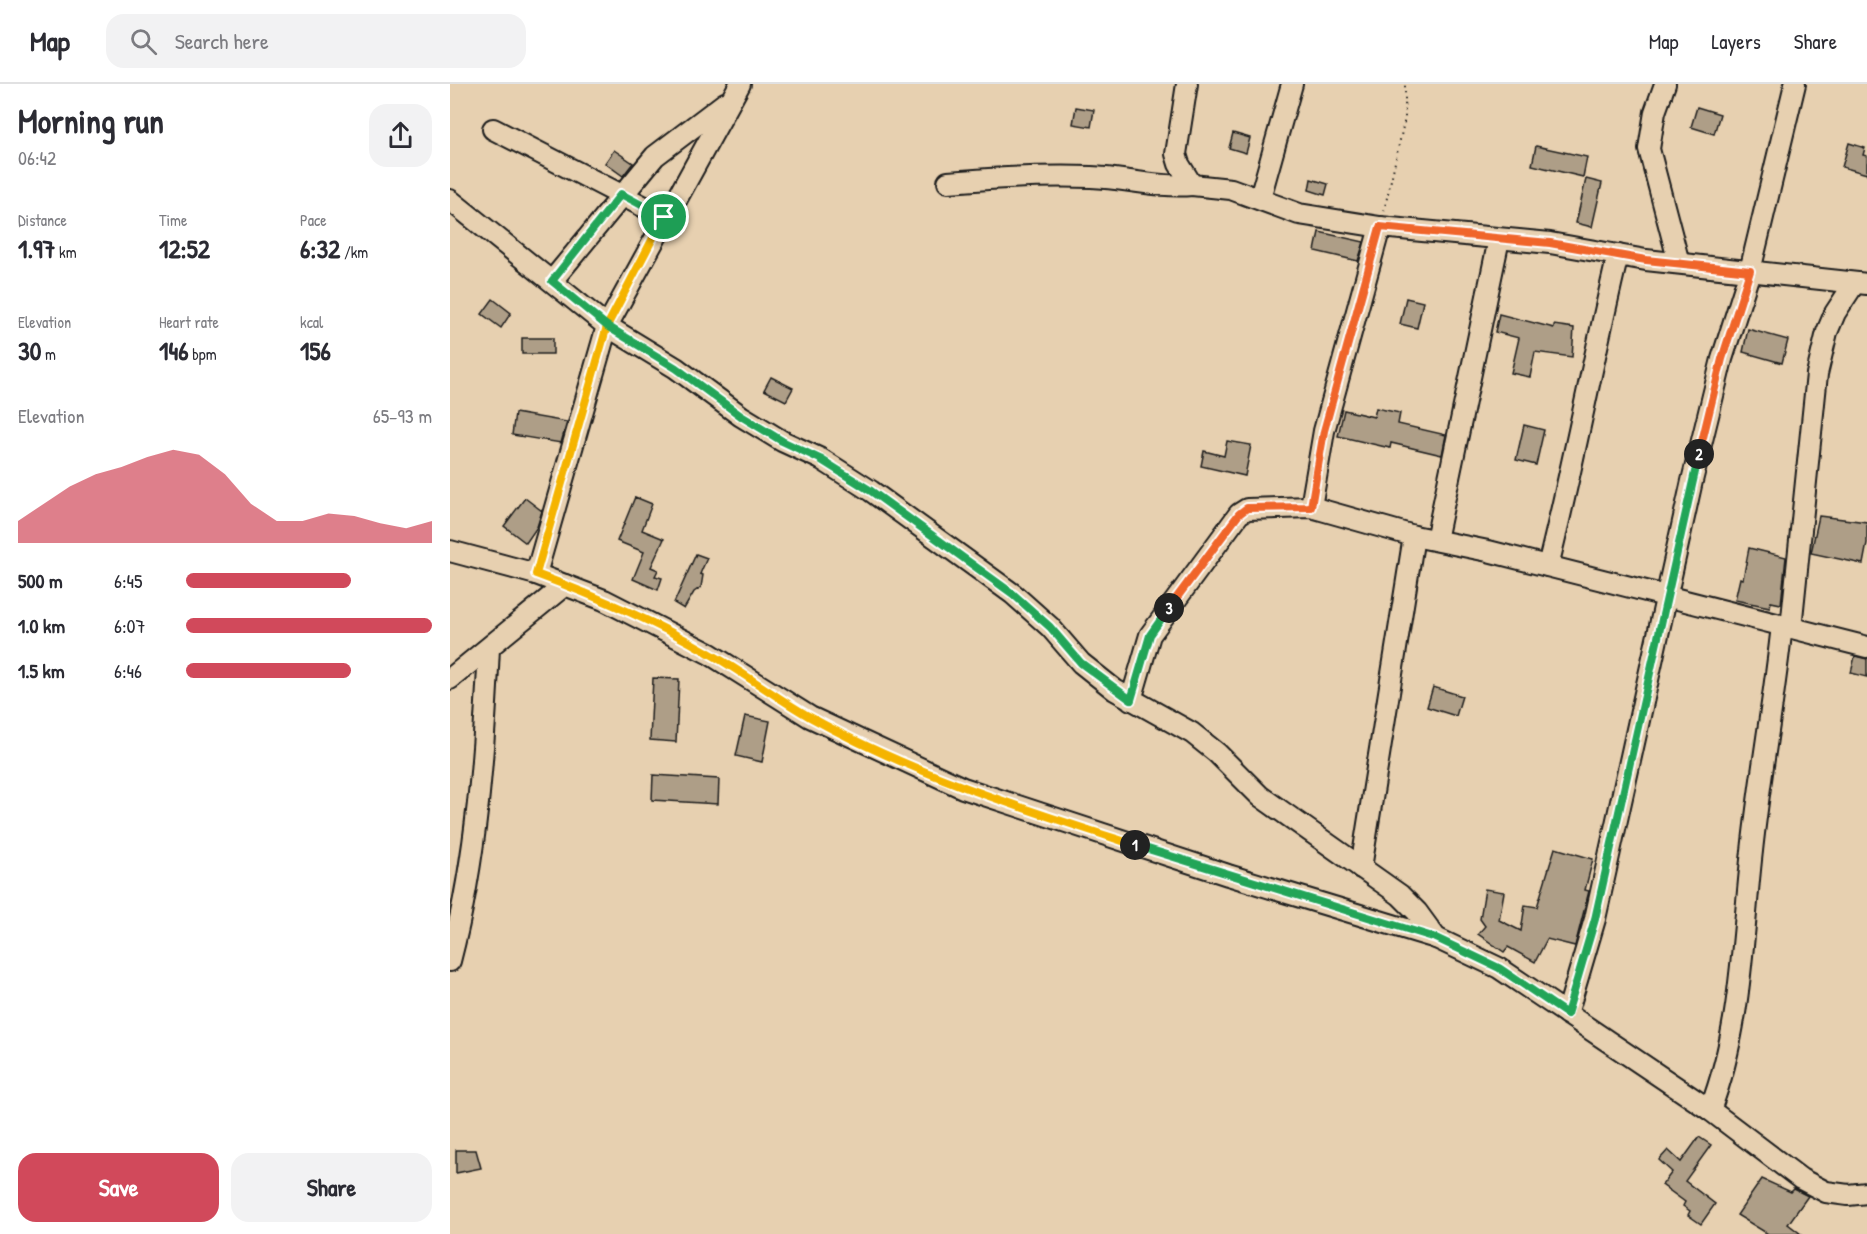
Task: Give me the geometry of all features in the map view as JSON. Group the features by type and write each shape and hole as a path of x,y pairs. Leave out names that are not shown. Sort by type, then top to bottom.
{"street":[{"path":"1187,84 1176,154 1179,164 1192,185"},
{"path":"1260,198 1292,84"},
{"path":"1665,84 1655,112 1649,149 1678,263"},
{"path":"1567,1014 1595,919 1692,481 1722,359 1750,271 1795,84"},
{"path":"552,281 621,194 655,156 735,91"},
{"path":"536,574 607,326 664,217 735,91"},
{"path":"493,129 664,217"},
{"path":"948,182 1061,176 1118,178 1149,185 1192,185 1231,189 1299,214 1380,227 1550,243 1678,263 1861,284"},
{"path":"450,200 607,326 676,368 741,416 782,441 820,459 871,491 1013,594 1050,627 1081,663 1131,700 1192,733 1217,753 1260,796 1400,895 1417,912 1436,938"},
{"path":"1311,507 1324,431 1380,227"},
{"path":"1436,540 1499,239"},
{"path":"1548,566 1571,474 1594,353 1618,255"},
{"path":"1710,1110 1730,1043 1738,996 1755,824 1786,627 1817,374 1827,332 1835,313 1861,284"},
{"path":"1131,700 1150,635 1239,514 1247,508 1311,507 1414,536 1548,566 1867,647"},
{"path":"1361,868 1414,536"},
{"path":"450,551 536,574 604,600 710,654 810,717 963,788 1228,875 1436,938 1499,968 1710,1110 1801,1179 1826,1192 1848,1195 1867,1193"},
{"path":"450,679 565,585"},
{"path":"450,961 460,923 476,825 489,648"}],"path":[{"path":"1380,227 1405,118 1405,84"}],"building":[{"path":"1076,107 1094,110 1091,127 1073,124"},
{"path":"1697,107 1720,114 1714,134 1691,127"},
{"path":"1233,133 1250,138 1246,153 1229,148"},
{"path":"1849,143 1865,148 1863,155 1867,156 1867,174 1842,167"},
{"path":"1536,146 1587,157 1583,177 1532,165"},
{"path":"614,150 633,163 623,176 605,163"},
{"path":"1311,179 1328,184 1325,195 1309,190"},
{"path":"1586,179 1602,183 1592,227 1576,223"},
{"path":"1319,232 1364,242 1358,261 1315,251"},
{"path":"1406,298 1423,302 1417,328 1400,324"},
{"path":"493,299 511,313 501,328 482,314"},
{"path":"1499,314 1554,328 1554,325 1574,328 1572,357 1535,352 1530,377 1511,373 1519,338 1495,332"},
{"path":"1748,329 1788,340 1782,363 1743,352"},
{"path":"522,338 553,338 553,354 522,354"},
{"path":"771,377 793,388 786,401 764,390"},
{"path":"1376,408 1400,413 1398,424 1446,435 1442,455 1391,443 1390,448 1338,436 1344,410 1374,417"},
{"path":"515,413 567,422 561,443 512,435"},
{"path":"1524,425 1544,430 1536,465 1516,460"},
{"path":"1227,441 1251,445 1245,476 1201,466 1204,451 1224,456"},
{"path":"635,497 652,504 642,530 664,539 651,567 658,570 655,576 662,578 658,590 633,579 644,552 617,541"},
{"path":"525,498 542,511 537,527 526,543 504,526"},
{"path":"1819,516 1867,522 1867,543 1863,564 1811,553"},
{"path":"1749,548 1786,557 1781,604 1771,602 1770,607 1735,600 1740,578 1743,579"},
{"path":"696,554 707,558 700,574 703,575 701,587 694,592 684,609 674,603"},
{"path":"1855,656 1867,659 1867,677 1851,673"},
{"path":"653,678 679,679 676,742 650,740"},
{"path":"1433,687 1462,696 1456,716 1427,707"},
{"path":"745,716 770,721 762,762 736,756"},
{"path":"653,775 719,779 718,804 652,800"},
{"path":"1555,848 1593,859 1585,890 1589,891 1575,946 1547,939 1535,962 1508,947 1504,952 1478,934 1485,926 1480,919 1485,889 1504,892 1499,920 1521,931 1525,905 1537,907"},
{"path":"1699,1137 1711,1145 1685,1181 1715,1204 1701,1224 1688,1215 1690,1211 1683,1206 1685,1202 1662,1185 1672,1172 1659,1160 1668,1150 1681,1162"},
{"path":"456,1150 476,1150 481,1168 456,1173"},
{"path":"1762,1179 1791,1192 1794,1189 1808,1196 1788,1224 1801,1234 1768,1234 1737,1215"}],"route":[{"path":"664,217 607,326 536,574 604,600 652,623 710,654 810,717 963,788 1228,875 1436,938 1499,968 1567,1014 1595,919 1692,481 1722,359 1750,271 1646,260 1550,243 1380,227 1324,431 1311,507 1247,508 1239,514 1150,635 1131,700 1081,663 1050,627 1013,594 871,491 820,459 782,441 741,416 676,368 607,326 552,281 621,194 664,217"}]}
